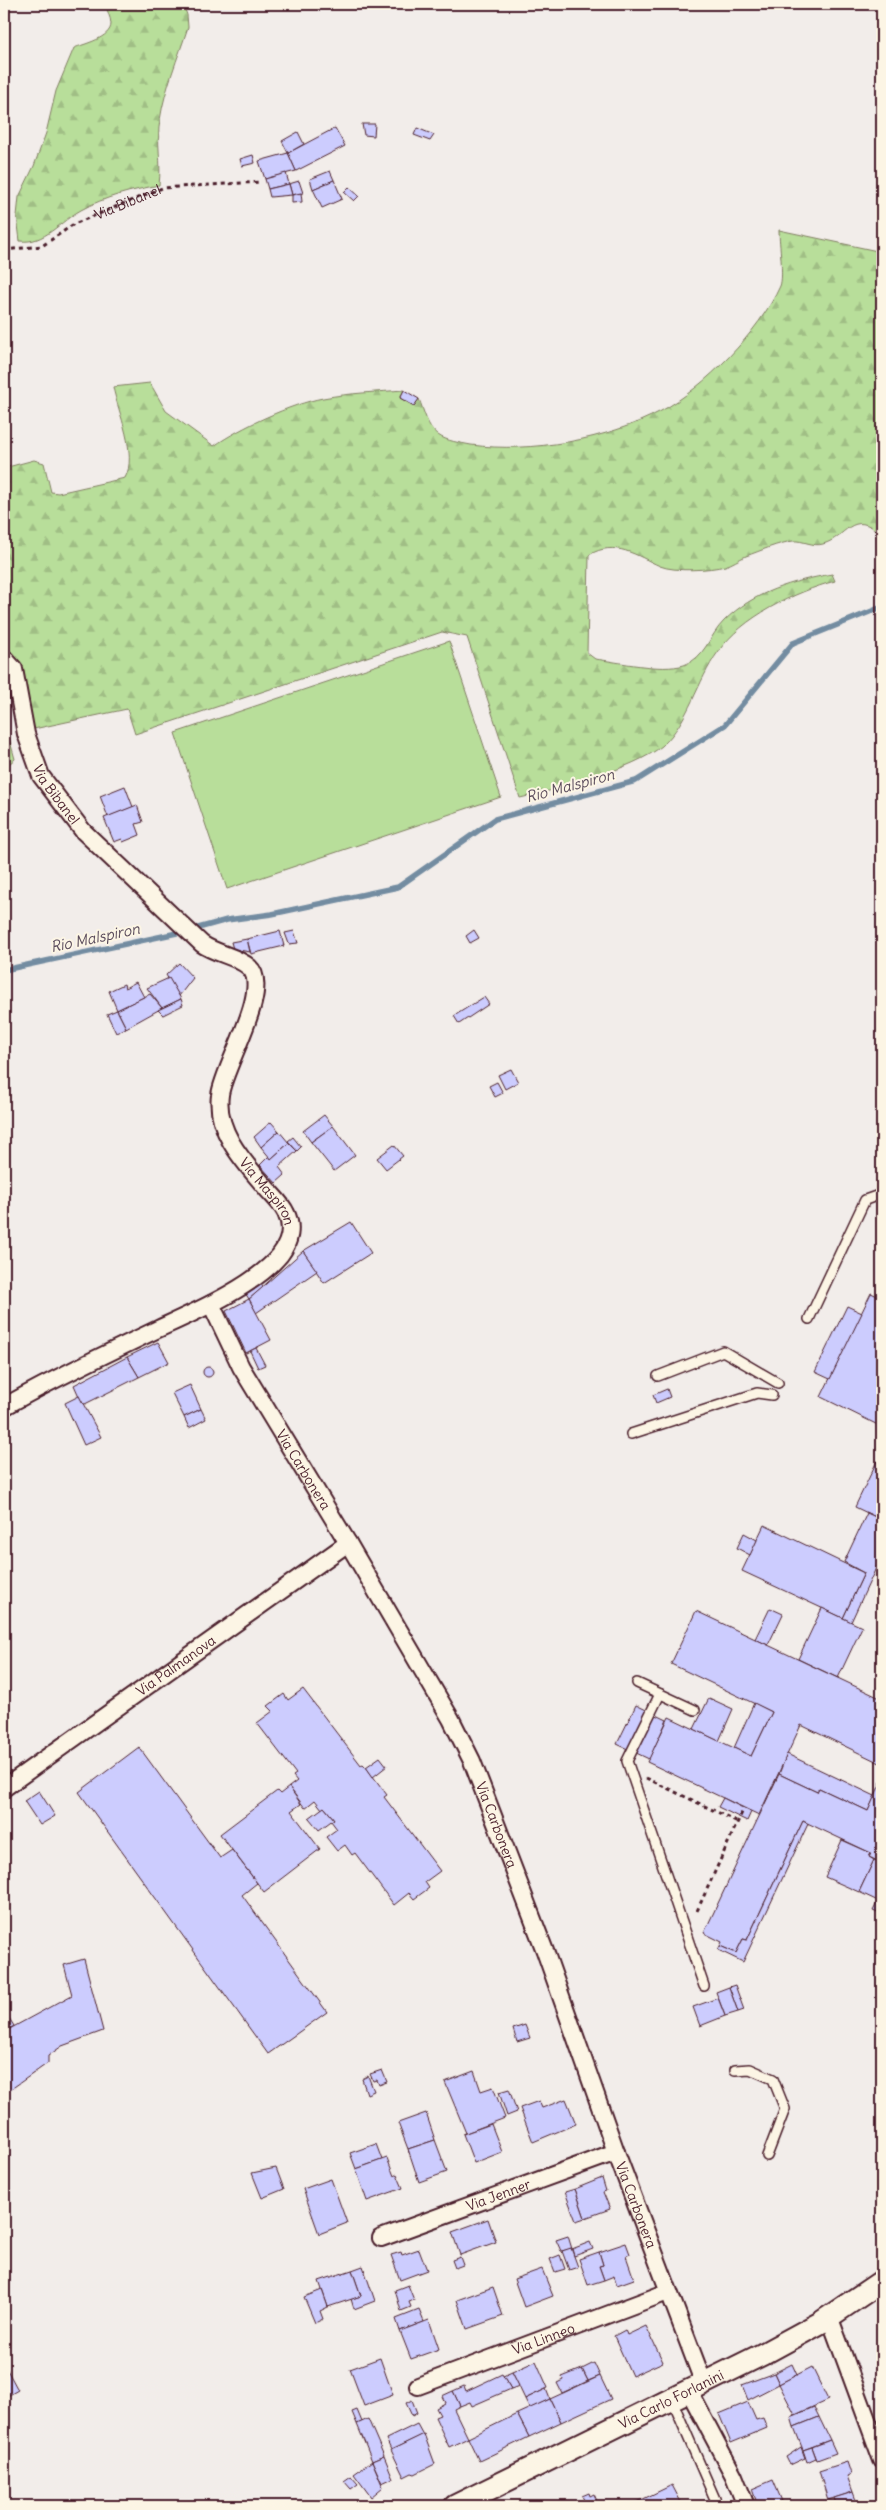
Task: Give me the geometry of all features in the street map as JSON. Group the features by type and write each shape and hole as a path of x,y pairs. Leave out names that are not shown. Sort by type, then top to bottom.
{"street":[{"name":"Via Bibanel","path":"4,658 14,669 26,734 41,776 83,831 158,903"},
{"name":"Via Maspiron","path":"4,1407 63,1374 210,1304 270,1266 288,1243 290,1232 285,1210 247,1165 224,1130 220,1115 219,1102 224,1076 252,1007 256,989 254,974 247,965 219,954 202,944 158,903"},
{"name":"Via Carbonera","path":"210,1304 241,1367 348,1543 451,1719 472,1761 545,1951 668,2292 688,2391 734,2476 746,2506"},
{"name":"Via Palmanova","path":"4,1788 348,1543"},
{"name":"Via Jenner","path":"381,2238 616,2152"},
{"name":"Via Carlo Forlanini","path":"454,2506 688,2391 829,2316 882,2282"},
{"name":"Via Linneo","path":"418,2386 668,2292"},
{"path":"829,2316 882,2460"}],"lane":[{"path":"809,1319 865,1200 882,1194"},
{"path":"658,1376 723,1351 778,1383"},
{"path":"631,1434 757,1392 772,1395"},
{"path":"637,1683 695,1710"},
{"path":"660,1694 627,1761 704,1986"},
{"path":"735,2070 750,2069 772,2079 785,2110 767,2156"},
{"path":"688,2391 718,2506"}],"path":[{"name":"Via Bibanel","path":"4,250 42,246 74,224 162,188 260,182"},
{"path":"630,1771 738,1822"},
{"path":"697,1911 744,1808"}],"green space":[{"path":"106,4 183,4 187,15 188,27 168,85 160,120 159,185 99,201 73,215 44,236 29,241 20,241 17,216 19,197 34,166 46,133 56,91 74,48 102,37 110,29 111,21"},
{"path":"779,230 882,252 882,568 878,569 881,534 863,524 856,524 850,527 831,541 823,544 816,545 797,541 787,542 769,547 728,565 710,569 683,570 666,568 617,549 599,550 589,555 587,653 595,659 640,666 675,667 691,662 702,652 724,621 735,611 774,589 832,574 835,581 803,592 770,608 755,617 728,639 704,675 679,725 662,746 649,755 594,778 520,798 467,637 442,632 135,734 127,709 29,730 4,655 4,468 34,460 44,463 51,492 58,493 125,478 128,469 128,446 113,387 150,383 166,411 214,446 238,431 296,405 343,395 404,390 400,398 414,406 419,399 426,419 434,432 454,442 494,447 518,447 568,442 593,437 640,421 678,401 729,357 759,321 780,286"},
{"path":"449,641 501,797 227,889 175,733"},
{"path":"4,720 15,759 4,768"}],"building":[{"path":"362,124 375,124 374,136 364,135"},
{"path":"335,128 345,146 296,171 288,153"},
{"path":"417,128 434,135 430,141 414,135"},
{"path":"298,132 304,144 288,153 282,141"},
{"path":"288,153 296,171 265,179 259,161"},
{"path":"253,155 255,163 242,166 240,159"},
{"path":"330,171 334,180 313,189 310,179"},
{"path":"286,173 289,184 268,189 265,179"},
{"path":"334,180 342,199 322,208 313,189"},
{"path":"299,181 303,193 292,195 289,184"},
{"path":"289,184 292,195 270,197 268,189"},
{"path":"349,187 359,196 354,201 344,192"},
{"path":"301,193 302,202 292,203 292,195"},
{"path":"404,390 419,399 414,406 400,398"},
{"path":"125,786 133,807 108,817 100,796"},
{"path":"137,805 143,822 136,824 140,835 123,842 122,839 114,842 104,818"},
{"path":"474,930 479,938 470,943 466,936"},
{"path":"280,931 284,946 251,954 247,939"},
{"path":"294,931 298,943 289,944 285,933"},
{"path":"247,939 250,952 233,949 231,942"},
{"path":"179,963 193,978 179,996 166,975"},
{"path":"169,978 181,999 162,1008 147,988"},
{"path":"136,982 144,997 117,1010 109,991 124,984 125,988"},
{"path":"150,994 162,1008 126,1028 117,1010"},
{"path":"484,997 489,1004 459,1024 454,1016"},
{"path":"181,999 183,1005 163,1015 158,1010"},
{"path":"117,1010 126,1028 116,1033 107,1014"},
{"path":"511,1069 518,1082 505,1089 498,1075"},
{"path":"497,1082 503,1093 495,1097 489,1086"},
{"path":"324,1115 333,1126 311,1142 303,1131"},
{"path":"271,1122 279,1131 261,1147 254,1137"},
{"path":"333,1126 355,1155 334,1171 311,1142"},
{"path":"279,1131 289,1143 271,1159 261,1147"},
{"path":"293,1137 301,1147 297,1151 288,1141"},
{"path":"289,1143 297,1151 279,1167 285,1175 276,1183 260,1165 269,1156 271,1159"},
{"path":"394,1145 403,1156 386,1169 377,1158"},
{"path":"351,1222 371,1253 324,1283 303,1251"},
{"path":"303,1251 317,1271 256,1313 249,1299"},
{"path":"260,1283 263,1287 249,1299 245,1293"},
{"path":"871,1293 882,1298 882,1427 821,1397"},
{"path":"249,1299 271,1340 246,1353 226,1311"},
{"path":"847,1306 862,1313 830,1379 815,1372"},
{"path":"158,1342 169,1362 139,1377 127,1357"},
{"path":"256,1348 265,1365 258,1368 250,1351"},
{"path":"127,1357 139,1377 85,1404 82,1403 74,1385"},
{"path":"208,1367 213,1372 208,1377 203,1372"},
{"path":"190,1385 201,1409 184,1417 172,1393"},
{"path":"667,1389 670,1397 656,1403 653,1395"},
{"path":"79,1396 101,1437 84,1445 65,1403"},
{"path":"201,1409 206,1419 189,1428 184,1417"},
{"path":"877,1461 882,1463 882,1520 855,1507"},
{"path":"867,1513 882,1520 882,1555 851,1622 843,1618 864,1573 844,1562"},
{"path":"764,1525 864,1573 843,1618 742,1571"},
{"path":"744,1533 757,1540 750,1555 737,1548"},
{"path":"770,1608 783,1614 768,1645 755,1639"},
{"path":"822,1608 862,1627 838,1678 798,1659"},
{"path":"696,1611 882,1699 882,1764 801,1725 759,1815 647,1762 669,1717 751,1756 772,1712 671,1664"},
{"path":"303,1689 361,1765 363,1764 366,1767 387,1795 384,1797 440,1871 425,1882 429,1888 414,1899 409,1893 394,1905 355,1853 352,1855 345,1845 337,1851 326,1837 337,1829 331,1821 334,1819 324,1807 322,1809 315,1800 305,1808 289,1787 297,1781 293,1776 296,1774 257,1723 273,1711 268,1706 284,1694 288,1700"},
{"path":"709,1698 733,1709 719,1741 694,1729"},
{"path":"754,1703 772,1712 751,1756 734,1748"},
{"path":"636,1705 667,1720 649,1759 617,1744"},
{"path":"139,1747 220,1858 232,1850 257,1883 242,1895 327,2012 268,2054 79,1792"},
{"path":"787,1754 875,1796 868,1811 819,1788 817,1792 779,1774"},
{"path":"380,1757 387,1766 373,1777 366,1767"},
{"path":"779,1774 817,1792 819,1788 868,1811 882,1780 882,1863 869,1857 871,1853 803,1821 747,1940 743,1939 736,1953 720,1946 722,1942 704,1933"},
{"path":"289,1787 301,1804 291,1811 320,1849 264,1892 220,1834 277,1791 280,1794"},
{"path":"39,1791 55,1816 40,1825 24,1801"},
{"path":"723,1798 751,1812 747,1821 718,1807"},
{"path":"324,1807 334,1819 319,1830 309,1818"},
{"path":"803,1821 808,1824 743,1962 718,1950 720,1946 736,1953 743,1939 747,1940"},
{"path":"842,1840 871,1853 869,1857 874,1860 859,1892 825,1877"},
{"path":"874,1860 882,1863 882,1915 873,1911 878,1901 859,1892"},
{"path":"84,1959 103,2031 62,2046 48,2056 48,2063 4,2094 4,2032 72,1995 64,1965"},
{"path":"735,1985 744,2010 738,2012 729,1987"},
{"path":"729,1987 738,2012 725,2016 716,1992"},
{"path":"718,1998 725,2016 700,2026 693,2007"},
{"path":"4,2010 14,2026 4,2032"},
{"path":"525,2025 530,2038 517,2042 513,2029"},
{"path":"382,2070 387,2082 379,2085 377,2080 373,2081 370,2074"},
{"path":"474,2071 481,2091 493,2087 505,2118 466,2133 445,2082"},
{"path":"368,2076 374,2091 367,2094 362,2079"},
{"path":"509,2089 517,2112 507,2116 499,2092"},
{"path":"566,2099 576,2124 533,2142 520,2108 539,2101 542,2108"},
{"path":"426,2113 435,2140 408,2149 398,2123"},
{"path":"491,2124 502,2152 474,2163 463,2134"},
{"path":"435,2140 447,2172 419,2182 408,2149"},
{"path":"376,2144 382,2160 356,2169 350,2153"},
{"path":"387,2158 394,2176 397,2174 403,2188 367,2201 356,2169"},
{"path":"276,2168 284,2189 262,2198 252,2173"},
{"path":"602,2178 606,2191 603,2192 610,2209 585,2218 575,2189"},
{"path":"331,2179 347,2223 319,2234 303,2189"},
{"path":"575,2189 585,2218 576,2221 565,2192"},
{"path":"488,2219 496,2242 460,2255 452,2232"},
{"path":"568,2236 572,2249 561,2251 556,2240"},
{"path":"590,2242 593,2249 574,2256 572,2249"},
{"path":"626,2243 630,2254 626,2256 634,2279 617,2285 614,2276 604,2280 599,2266 603,2265 599,2252"},
{"path":"571,2248 578,2267 569,2270 562,2251"},
{"path":"419,2249 427,2270 400,2280 391,2255 401,2252 402,2255"},
{"path":"599,2252 603,2265 599,2266 604,2280 588,2285 579,2259"},
{"path":"560,2255 565,2269 555,2272 550,2259"},
{"path":"460,2257 463,2265 455,2268 452,2260"},
{"path":"363,2266 375,2301 354,2309 351,2299 361,2296 352,2270"},
{"path":"542,2269 553,2296 524,2307 514,2279"},
{"path":"352,2270 361,2296 328,2307 319,2281"},
{"path":"408,2285 414,2300 409,2302 411,2307 401,2311 395,2290"},
{"path":"493,2287 503,2316 467,2329 457,2300"},
{"path":"322,2290 328,2307 320,2311 323,2319 315,2323 304,2297"},
{"path":"419,2310 424,2322 400,2331 396,2319"},
{"path":"429,2320 439,2349 411,2359 400,2331"},
{"path":"646,2326 663,2362 632,2376 614,2336 625,2330 627,2335"},
{"path":"380,2358 393,2395 364,2406 350,2369"},
{"path":"536,2361 548,2388 525,2399 512,2372"},
{"path":"594,2363 600,2376 588,2381 582,2369"},
{"path":"4,2364 18,2390 4,2398"},
{"path":"792,2364 797,2375 779,2384 774,2373"},
{"path":"812,2367 828,2400 795,2415 779,2384"},
{"path":"582,2369 588,2381 562,2393 557,2383 563,2380 562,2377"},
{"path":"512,2372 519,2386 511,2389 503,2376"},
{"path":"774,2373 779,2384 748,2400 742,2385"},
{"path":"502,2374 511,2389 472,2406 470,2402 460,2406 453,2391 464,2386 466,2391"},
{"path":"600,2376 611,2399 561,2422 550,2399"},
{"path":"546,2389 550,2399 530,2409 525,2399"},
{"path":"453,2391 460,2406 454,2409 468,2438 449,2447 435,2417 440,2415 436,2408 445,2403 442,2396"},
{"path":"550,2399 561,2422 529,2437 517,2414"},
{"path":"412,2400 417,2413 412,2416 406,2403"},
{"path":"748,2402 756,2420 763,2418 767,2428 731,2443 719,2414"},
{"path":"814,2407 819,2417 794,2427 791,2417"},
{"path":"357,2410 362,2422 357,2424 352,2412"},
{"path":"517,2414 529,2437 479,2461 468,2438"},
{"path":"819,2417 830,2440 803,2450 794,2427"},
{"path":"368,2419 384,2456 372,2461 357,2424"},
{"path":"417,2424 423,2435 391,2450 386,2439"},
{"path":"424,2434 435,2464 404,2477 391,2450"},
{"path":"830,2440 836,2453 817,2460 812,2447"},
{"path":"801,2447 805,2458 790,2465 786,2457"},
{"path":"812,2447 816,2458 807,2462 803,2450"},
{"path":"384,2456 393,2478 382,2483 372,2461"},
{"path":"372,2461 383,2487 371,2497 354,2474"},
{"path":"847,2462 851,2474 847,2476 853,2492 828,2500 819,2471"},
{"path":"351,2476 358,2484 351,2489 344,2481"},
{"path":"773,2480 784,2506 758,2506 752,2489"},
{"path":"672,2485 683,2506 637,2506 635,2503"},
{"path":"853,2492 858,2506 837,2506 834,2498"},
{"path":"589,2493 590,2496 594,2494 599,2506 587,2506 582,2496"}],"waterway":[{"name":"Rio Malspiron","path":"4,970 191,930 227,920 272,914 398,887 495,819 636,781 725,725 793,643 882,607"}]}
